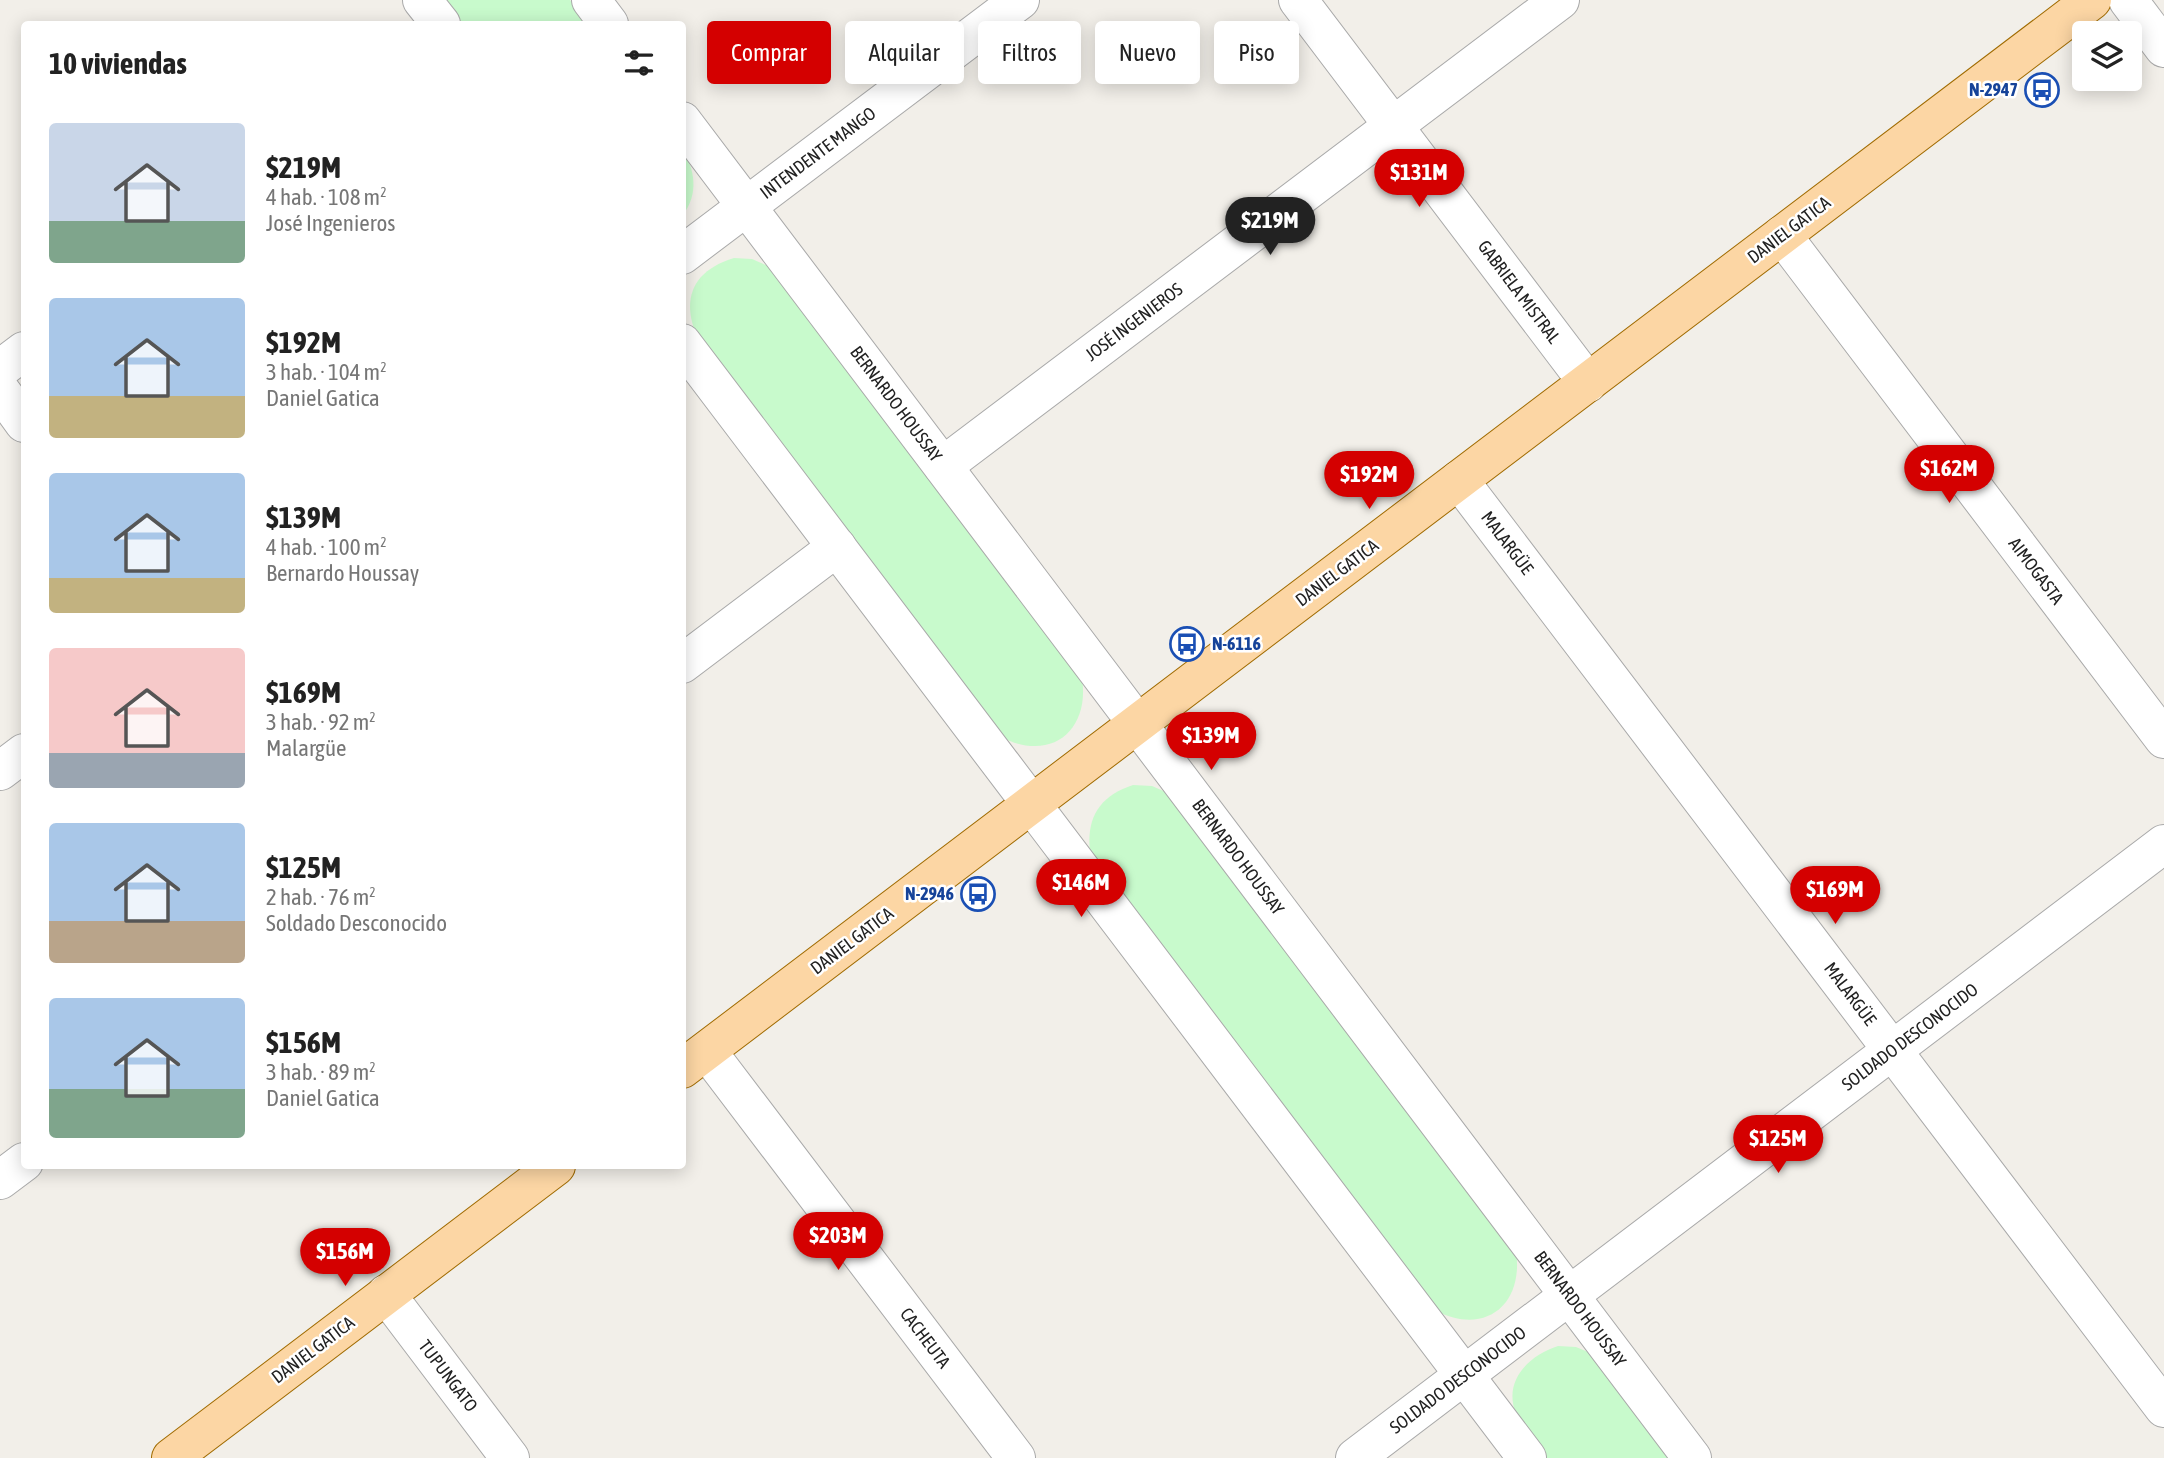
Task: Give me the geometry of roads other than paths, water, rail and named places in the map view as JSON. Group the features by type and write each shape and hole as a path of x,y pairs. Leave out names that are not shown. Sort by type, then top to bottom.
{"main road":[{"name":"DANIEL GATICA","path":"695,1060 2092,0"},
{"name":"DANIEL GATICA","path":"171,1458 552,1169"}],"street":[{"path":"422,0 438,21"},
{"path":"591,0 607,21"},
{"name":"INTENDENTE MANGO","path":"686,252 1020,0"},
{"name":"GABRIELA MISTRAL","path":"1298,0 1588,383"},
{"name":"JOSÉ INGENIEROS","path":"943,466 1560,0"},
{"path":"2128,0 2164,48"},
{"name":"BERNARDO HOUSSAY","path":"686,126 1692,1458"},
{"name":"AIMOGASTA","path":"1782,235 2164,739"},
{"path":"686,348 1527,1458"},
{"path":"0,369 21,353"},
{"path":"0,390 21,419"},
{"name":"MALARGÜE","path":"1459,480 2164,1408"},
{"path":"686,661 837,547"},
{"path":"0,771 21,755"},
{"name":"SOLDADO DESCONOCIDO","path":"1355,1458 2164,844"},
{"name":"CACHEUTA","path":"695,1060 1016,1458"},
{"path":"0,1180 21,1163"},
{"name":"TUPUNGATO","path":"386,1294 510,1458"}],"place":[{"name":"N-2947","path":"2042,90"},
{"name":"N-6116","path":"1187,644"},
{"name":"N-2946","path":"978,894"}]}
